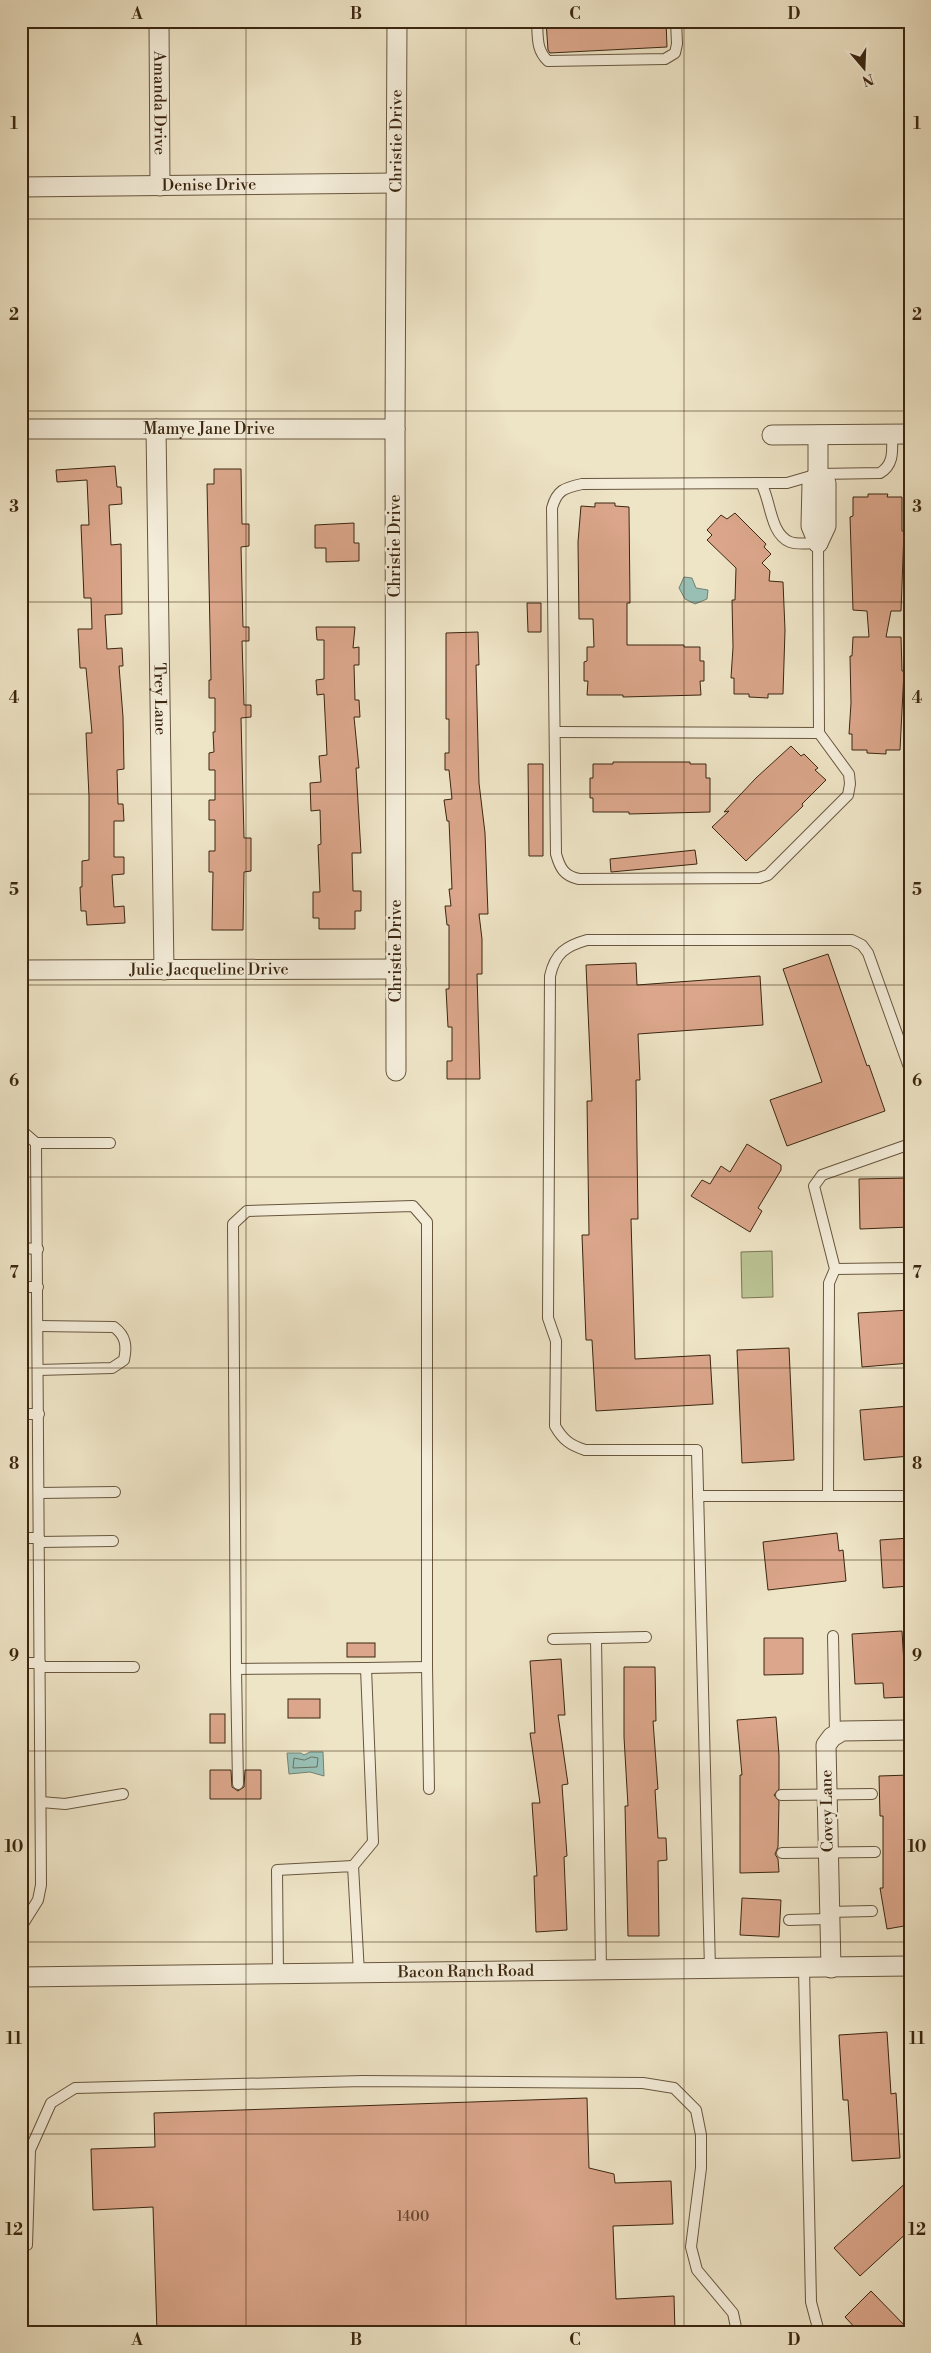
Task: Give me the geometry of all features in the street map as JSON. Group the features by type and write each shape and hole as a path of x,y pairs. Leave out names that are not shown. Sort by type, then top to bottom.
{"street":[{"name":"Amanda Drive","path":"159,21 160,186"},
{"name":"Christie Drive","path":"396,21 396,1071"},
{"name":"Denise Drive","path":"21,187 396,184"},
{"name":"Mamye Jane Drive","path":"21,429 395,429"},
{"name":"Trey Lane","path":"156,429 164,970"},
{"path":"772,435 901,434"},
{"path":"818,435 818,474 826,483 826,526 818,543"},
{"name":"Julie Jacqueline Drive","path":"21,970 396,969"},
{"path":"835,1734 842,1731 910,1730"},
{"name":"Covey Lane","path":"831,1968 826,1745 835,1734"},
{"name":"Bacon Ranch Road","path":"21,1977 910,1966"}],"lane":[{"path":"538,21 538,46 542,55 548,61 665,59 675,54 676,21"},
{"path":"761,483 767,495 774,524 780,535 791,543 818,543 819,734 849,774 848,795 768,875 759,878 579,879 568,876 559,866 556,854 552,508 555,496 566,488 582,484 761,483 787,483 818,474 880,473 888,468 901,434"},
{"path":"555,732 819,734"},
{"path":"710,1969 697,1450 585,1450 572,1445 562,1438 556,1426 556,1341 548,1318 550,976 553,962 561,952 572,944 587,940 852,940 862,945 868,953 910,1070"},
{"path":"21,1130 36,1143 110,1143"},
{"path":"21,1927 38,1900 41,1885 36,1143"},
{"path":"828,1496 829,1283 836,1269 814,1186 822,1175 910,1144"},
{"path":"238,1784 233,1224 247,1211 413,1206 427,1222 427,1667 429,1789"},
{"path":"21,1248 38,1249"},
{"path":"836,1269 910,1268"},
{"path":"21,1287 38,1287"},
{"path":"38,1326 114,1327 125,1339 126,1352 124,1360 112,1368 38,1370"},
{"path":"21,1414 39,1414"},
{"path":"39,1493 114,1492"},
{"path":"698,1496 910,1496"},
{"path":"21,1538 113,1541"},
{"path":"833,1636 835,1734"},
{"path":"553,1639 646,1637"},
{"path":"596,1638 601,1970"},
{"path":"21,1663 134,1667"},
{"path":"236,1669 427,1667"},
{"path":"359,1973 353,1866 373,1842 366,1668"},
{"path":"41,1802 65,1804 123,1794"},
{"path":"781,1795 872,1794"},
{"path":"782,1853 876,1852"},
{"path":"278,1974 277,1870 353,1866"},
{"path":"789,1920 872,1911"},
{"path":"804,1968 811,2302 819,2332"},
{"path":"26,2245 30,2150 51,2103 75,2088 363,2081 642,2084 674,2088 696,2110 701,2135 700,2168 691,2247 697,2270 733,2313 737,2332"}],"green space":[{"path":"772,1251 773,1297 742,1298 741,1252"}],"water":[{"path":"684,577 692,578 696,588 708,590 707,599 695,604 685,599 679,588"},
{"path":"310,1752 323,1752 324,1776 310,1772 289,1774 287,1753 301,1753 304,1755"}],"building":[{"path":"546,21 666,21 667,47 550,53 548,50"},
{"path":"115,466 117,487 121,487 122,504 109,505 111,545 121,544 122,614 105,615 107,649 122,648 123,666 119,666 123,717 124,769 117,770 118,804 123,804 124,821 114,821 114,857 124,857 124,874 112,875 114,907 124,906 125,923 87,925 86,911 81,911 80,887 82,887 82,861 89,860 89,796 86,733 92,733 86,668 80,668 78,629 92,629 91,598 84,598 81,525 89,525 87,480 57,482 56,470"},
{"path":"214,469 241,469 242,524 249,524 249,546 241,547 243,627 249,627 249,641 242,641 244,705 251,705 251,717 241,718 244,838 251,838 251,871 244,872 243,930 212,930 213,872 209,872 209,851 215,851 215,820 209,820 209,800 215,800 215,770 209,770 209,753 214,752 215,698 209,698 209,680 211,680 207,484 214,484"},
{"path":"868,494 888,494 887,497 902,497 902,531 904,531 901,611 891,611 886,637 901,637 902,671 904,671 900,750 886,750 886,754 867,753 867,750 852,750 852,734 849,734 851,703 850,656 852,656 853,637 869,637 867,611 853,610 850,517 853,516 853,497 868,497"},
{"path":"595,503 615,503 615,506 629,507 630,603 627,603 627,645 684,645 684,647 700,647 700,661 704,661 704,681 700,681 701,695 623,697 623,695 587,695 588,681 584,681 584,662 587,661 587,647 594,647 593,619 579,619 578,542 581,506 595,507"},
{"path":"735,513 766,544 764,547 771,554 762,563 770,571 769,581 783,582 785,630 783,694 768,694 768,698 749,697 749,694 734,694 734,678 731,678 733,647 732,600 735,600 736,568 707,540 712,535 707,530 721,515 727,519"},
{"path":"354,523 354,543 359,543 359,561 326,562 326,548 315,548 315,525"},
{"path":"527,603 541,603 541,632 528,632"},
{"path":"316,627 355,627 353,648 359,647 359,665 354,665 355,700 359,700 360,717 354,717 359,768 356,768 361,853 352,853 353,891 361,891 361,911 355,911 355,929 319,929 319,918 313,918 313,892 320,892 318,845 321,844 320,810 311,811 310,783 321,782 319,756 327,755 324,694 317,695 316,680 324,679 324,640 317,640"},
{"path":"478,632 479,665 476,665 479,783 485,833 488,914 479,914 482,939 482,974 477,974 480,1079 447,1079 447,1061 452,1061 452,1027 448,1027 446,989 449,989 449,925 447,925 445,906 451,906 449,889 452,889 449,821 447,821 444,800 452,799 449,770 445,770 445,753 449,753 449,719 446,719 446,633"},
{"path":"791,746 801,756 804,754 818,768 815,770 826,780 802,804 803,806 746,861 712,827 729,811 724,812 756,778"},
{"path":"613,762 690,762 690,764 706,764 706,778 710,778 710,812 629,814 629,812 593,812 593,798 590,798 590,778 593,778 593,764 613,764"},
{"path":"528,764 543,764 543,856 529,856"},
{"path":"695,850 697,864 611,872 610,859"},
{"path":"828,954 867,1066 869,1065 885,1111 787,1146 770,1100 822,1082 783,969"},
{"path":"636,963 637,985 760,976 763,1025 638,1034 640,1080 636,1080 638,1219 631,1219 635,1359 710,1355 713,1404 596,1411 592,1340 586,1340 582,1235 589,1235 587,1101 592,1101 586,965"},
{"path":"747,1144 781,1165 781,1170 758,1208 762,1211 750,1232 691,1196 702,1180 710,1184 721,1166 730,1172"},
{"path":"910,1178 910,1227 860,1229 859,1179"},
{"path":"910,1310 910,1363 862,1367 858,1313"},
{"path":"789,1348 794,1460 742,1463 737,1350"},
{"path":"910,1406 910,1456 864,1460 860,1410"},
{"path":"837,1533 839,1551 843,1550 846,1581 768,1590 763,1542"},
{"path":"910,1538 910,1586 883,1588 880,1540"},
{"path":"902,1631 906,1697 884,1698 883,1683 855,1684 852,1634"},
{"path":"764,1638 803,1638 803,1674 764,1675"},
{"path":"347,1643 375,1643 375,1657 347,1657"},
{"path":"561,1659 565,1715 558,1715 568,1784 562,1785 567,1856 564,1857 567,1930 536,1932 534,1876 537,1876 532,1803 540,1803 530,1733 535,1733 530,1661"},
{"path":"624,1667 655,1667 656,1721 653,1721 658,1789 655,1790 658,1838 666,1838 667,1860 658,1861 659,1936 628,1936 625,1806 628,1806 624,1737"},
{"path":"288,1699 320,1699 320,1718 288,1718"},
{"path":"210,1714 225,1714 225,1743 210,1743"},
{"path":"776,1717 779,1789 774,1795 779,1801 778,1847 775,1854 778,1859 779,1872 740,1873 740,1775 742,1775 737,1720"},
{"path":"210,1770 231,1770 232,1787 238,1791 244,1787 245,1770 261,1770 261,1799 210,1799"},
{"path":"910,1775 910,1925 887,1929 880,1888 883,1888 883,1816 880,1816 879,1776"},
{"path":"742,1898 781,1900 779,1937 740,1935"},
{"path":"887,2032 891,2094 896,2093 900,2158 852,2161 848,2100 843,2100 839,2035"},
{"path":"587,2098 589,2168 614,2174 615,2183 671,2181 673,2224 613,2226 616,2299 674,2296 675,2332 157,2332 153,2207 93,2210 91,2149 155,2147 154,2113"},
{"path":"910,2179 910,2230 860,2276 834,2248"},
{"path":"871,2291 910,2332 859,2332 845,2317"}]}
